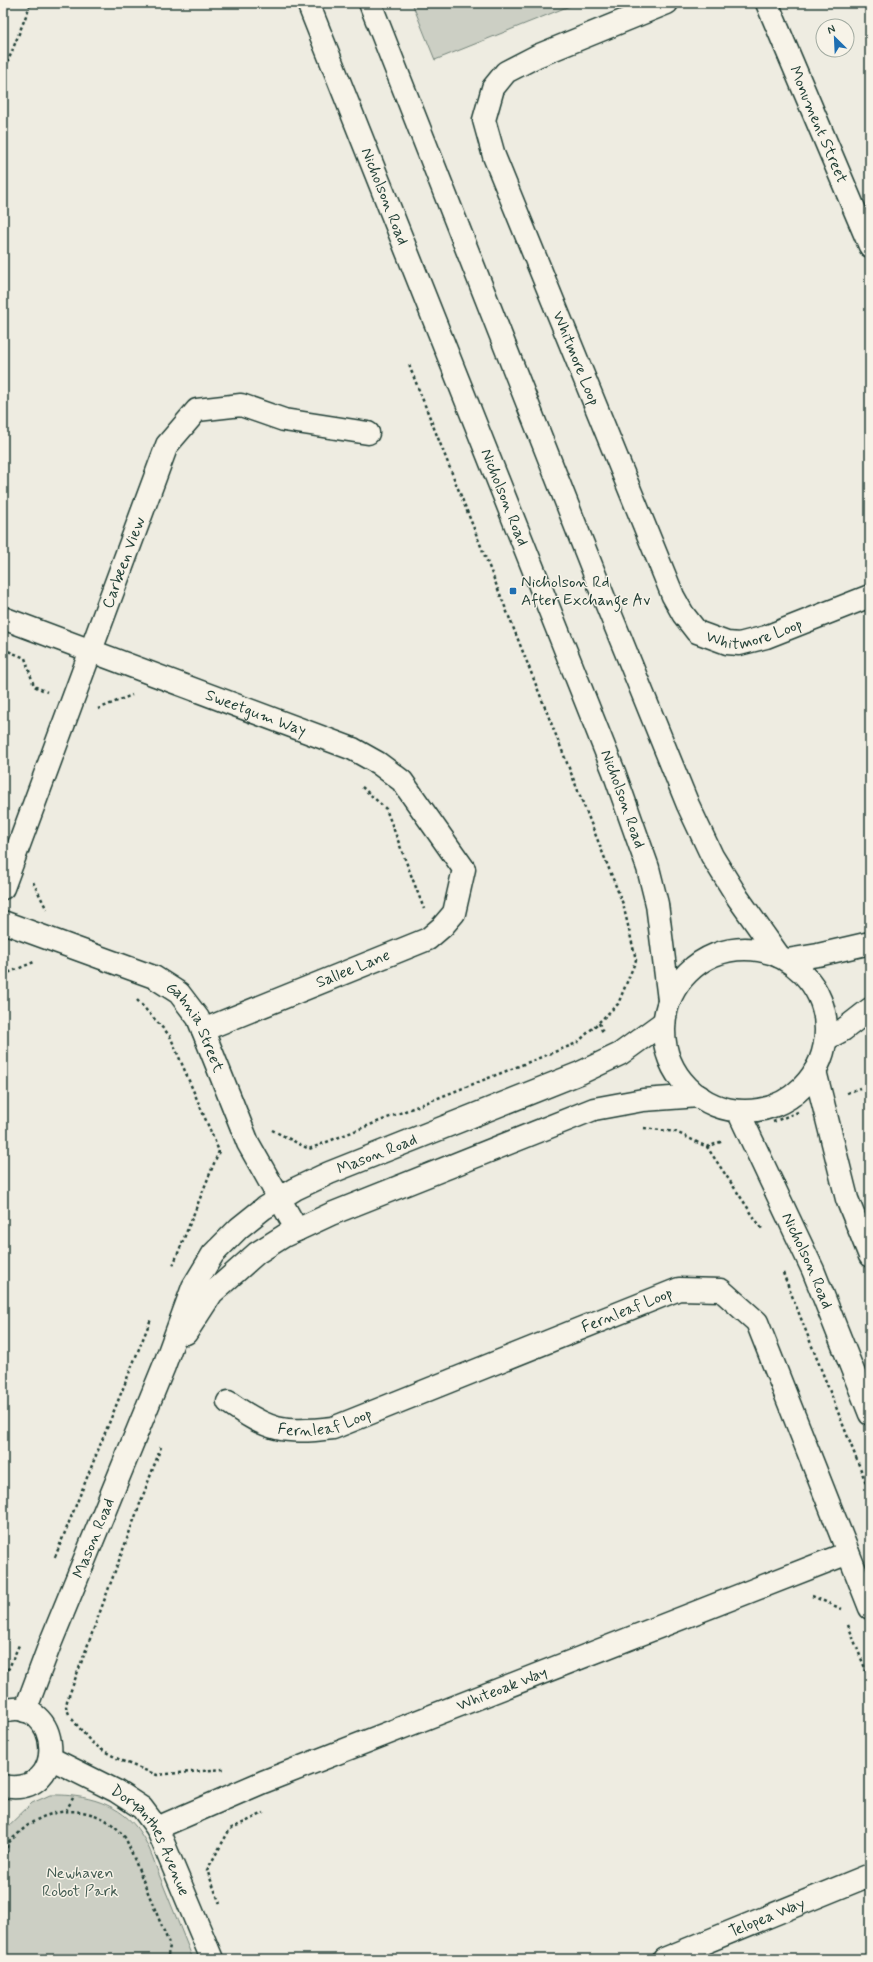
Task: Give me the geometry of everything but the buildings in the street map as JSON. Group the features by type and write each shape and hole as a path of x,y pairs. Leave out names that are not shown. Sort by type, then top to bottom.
{"street":[{"name":"Nicholson Road","path":"308,3 614,772 648,868 657,904 669,1000 664,1022 665,1044 672,1064 683,1082 699,1096 718,1106 738,1111 761,1110 782,1102 801,1089 815,1071 822,1056 826,1039 826,1020 822,1002 814,985 802,971 783,958 756,950 731,950 707,958 688,973 669,1000"},
{"name":"Nicholson Road","path":"370,3 604,598 688,805 712,856 738,898 783,958"},
{"name":"Whitmore Loop","path":"667,3 537,56 506,72 493,88 484,120 494,156 673,596 690,625 697,632 727,643 746,642 766,637 870,596"},
{"name":"Monument Street","path":"768,3 870,246"},
{"name":"Carbeen View","path":"3,888 167,445 197,410 241,404 284,420 368,433"},
{"name":"Sweetgum Way","path":"3,618 353,749 378,763 402,781 464,869"},
{"name":"Sallee Lane","path":"203,1030 428,938 442,927 454,913 464,869"},
{"name":"Gahnia Street","path":"3,922 154,977 179,993 198,1018 246,1140 297,1230"},
{"path":"783,958 818,955 870,943"},
{"path":"826,1039 843,1030 870,1009"},
{"name":"Mason Road","path":"25,1711 50,1644 164,1366 193,1287 213,1254 239,1228 264,1208 296,1189 329,1174 586,1070 620,1054 664,1022"},
{"path":"815,1071 848,1199 870,1256"},
{"name":"Mason Road","path":"164,1366 212,1293 257,1253 297,1230 331,1214 594,1109 643,1100 699,1096"},
{"name":"Nicholson Road","path":"738,1111 813,1270 870,1414"},
{"name":"Fernleaf Loop","path":"228,1402 251,1418 275,1429 302,1432 333,1428 679,1289 721,1290 757,1322 870,1608"},
{"name":"Whiteoak Way","path":"157,1828 263,1782 848,1553"},
{"path":"3,1711 25,1711 32,1714 44,1725 50,1737 52,1750 50,1758 41,1775 32,1782 19,1787 3,1786"},
{"name":"Doryanthes Avenue","path":"50,1758 133,1801 142,1808 157,1828 212,1959"},
{"name":"Telopea Way","path":"664,1959 870,1875"}],"path":[{"path":"3,74 31,3"},
{"path":"171,1270 219,1152 271,1129 309,1149 577,1043 618,1004 636,960 623,904 409,365"},
{"path":"3,650 25,658 34,686 94,711 132,695 138,697"},
{"path":"359,783 386,809 433,934"},
{"path":"3,975 35,962 49,915 30,876"},
{"path":"135,998 170,1036 219,1152"},
{"path":"707,1147 860,1088"},
{"path":"641,1128 676,1132 707,1147 766,1234"},
{"path":"782,1270 870,1493"},
{"path":"55,1558 153,1314"},
{"path":"162,1447 76,1676 66,1707 79,1730 91,1742 122,1761 157,1774 227,1768"},
{"path":"810,1595 842,1609 845,1616"},
{"path":"848,1623 870,1681"},
{"path":"3,1674 9,1668 22,1639"},
{"path":"221,1907 207,1870 230,1829 274,1808 263,1782"},
{"path":"65,1812 74,1797"},
{"path":"3,1878 7,1844 36,1819 65,1812 90,1812 101,1817 121,1831 126,1839 170,1946 167,1959"},
{"path":"3,1842 7,1844"},
{"path":"3,1858 7,1854"}],"green space":[{"path":"412,3 577,3 435,60"},
{"name":"Newhaven Robot Park","path":"50,1795 76,1796 101,1802 124,1815 133,1823 150,1851 193,1959 3,1959 3,1831 32,1803"}],"place":[{"name":"Nicholson Rd After Exchange Av","path":"513,591"}]}
